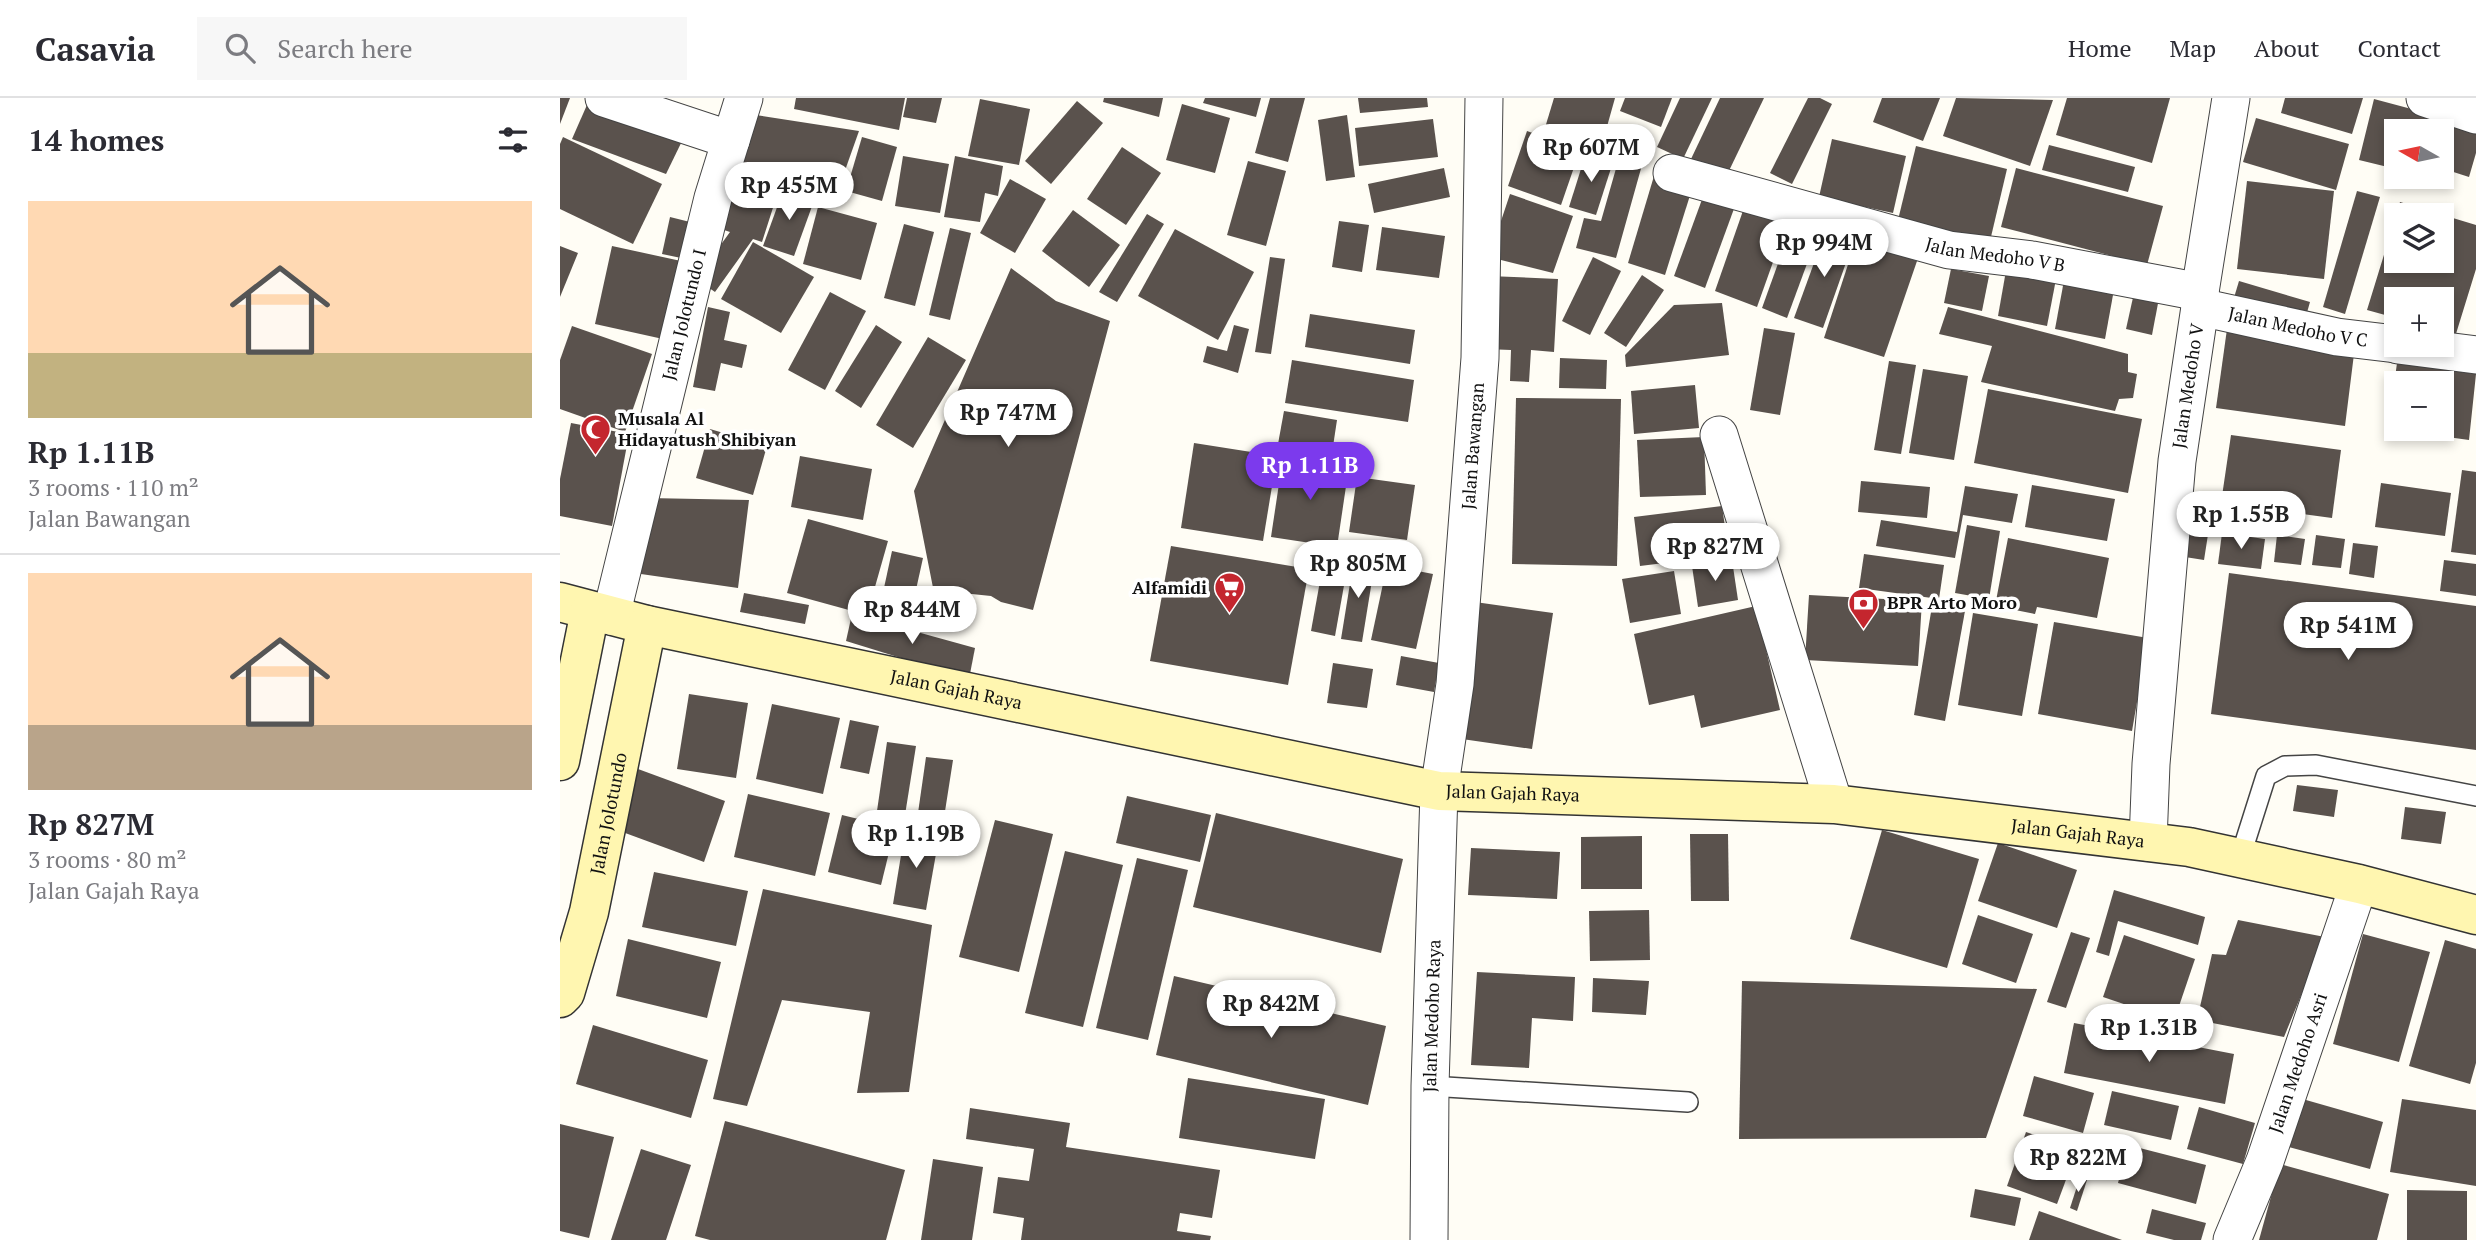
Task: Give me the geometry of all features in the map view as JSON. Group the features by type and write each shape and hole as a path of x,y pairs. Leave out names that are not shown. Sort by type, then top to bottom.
{"main road":[{"name":"Jalan Gajah Raya","path":"602,614 1439,792 1834,804 2189,847 2359,884 2476,915"},
{"path":"560,761 602,614"},
{"name":"Jalan Jolotundo","path":"560,998 565,993 589,912 602,614"}],"street":[{"path":"604,98 731,140"},
{"name":"Jalan Jolotundo I","path":"602,614 713,198 744,98"},
{"name":"Jalan Bawangan","path":"1439,792 1455,684 1480,358 1484,98"},
{"name":"Jalan Medoho V","path":"2148,842 2151,764 2178,461 2231,98"},
{"path":"2426,98 2476,115"},
{"name":"Jalan Medoho V B","path":"1672,173 1949,250 2032,260 2200,299"},
{"name":"Jalan Medoho V C","path":"2200,299 2337,337 2384,343"},
{"name":"Jalan Medoho V C","path":"2454,352 2476,355"},
{"path":"1719,435 1834,804"},
{"name":"Jalan Medoho Raya","path":"1429,1240 1430,1086 1439,792"},
{"name":"Jalan Medoho Asri","path":"2232,1240 2264,1161 2359,884"}],"lane":[{"path":"2240,858 2266,776 2285,766 2316,765 2476,796"},
{"path":"1430,1086 1688,1102"}],"building":[{"path":"560,98 570,98 560,124"},
{"path":"590,98 684,137 666,174 572,139"},
{"path":"796,98 905,98 899,130 794,109"},
{"path":"907,98 942,98 936,123 903,117"},
{"path":"1104,98 1163,98 1159,117 1103,102"},
{"path":"1205,98 1261,98 1256,117 1203,103"},
{"path":"1270,98 1305,98 1288,162 1255,153"},
{"path":"1358,98 1427,98 1428,107 1360,113"},
{"path":"1554,98 1615,98 1601,148 1544,131"},
{"path":"1625,98 1672,98 1661,127 1620,111"},
{"path":"1680,98 1712,98 1683,159 1657,147"},
{"path":"1720,98 1764,98 1726,177 1691,159"},
{"path":"1808,98 1820,98 1832,104 1792,184 1770,173"},
{"path":"1882,98 1940,98 1923,141 1873,122"},
{"path":"1956,98 2053,100 2030,166 1943,136"},
{"path":"2067,98 2170,98 2152,163 2056,135"},
{"path":"2285,98 2363,98 2352,134 2281,113"},
{"path":"980,99 1030,109 1019,165 968,156"},
{"path":"2374,99 2434,115 2433,119 2384,119 2384,166 2359,160"},
{"path":"1077,101 1103,123 1051,184 1025,161"},
{"path":"1182,104 1230,118 1215,173 1166,160"},
{"path":"743,113 859,131 837,193 732,167"},
{"path":"1347,115 1355,177 1326,181 1318,120"},
{"path":"2256,118 2349,144 2336,190 2243,162"},
{"path":"1433,119 1438,157 1359,166 1355,128"},
{"path":"2454,122 2476,129 2476,153 2469,177 2454,172"},
{"path":"1527,131 1580,150 1561,205 1508,186"},
{"path":"563,137 662,184 633,244 560,209 560,144"},
{"path":"862,137 897,147 882,201 846,191"},
{"path":"1832,139 1906,156 1893,213 1819,197"},
{"path":"2049,145 2135,167 2128,192 2042,170"},
{"path":"1916,146 2007,169 1990,241 1898,220"},
{"path":"1122,147 1161,173 1126,225 1087,199"},
{"path":"1586,153 1613,162 1596,215 1569,207"},
{"path":"903,156 949,164 940,213 895,206"},
{"path":"955,156 1003,166 998,196 985,193 980,222 944,217"},
{"path":"1619,158 1642,165 1616,258 1576,248 1584,218 1601,221"},
{"path":"1248,161 1286,171 1266,246 1227,235"},
{"path":"1444,168 1450,197 1374,213 1368,184"},
{"path":"2016,168 2163,206 2147,265 2001,227"},
{"path":"726,171 779,189 762,242 753,239 715,292 696,279 730,232 709,225"},
{"path":"1654,176 1692,189 1665,275 1628,263"},
{"path":"1010,179 1046,199 1015,253 980,233"},
{"path":"2247,181 2334,191 2324,279 2237,269"},
{"path":"784,188 815,198 794,256 763,246"},
{"path":"2357,191 2380,197 2345,314 2323,307"},
{"path":"1510,194 1573,216 1553,273 1489,257"},
{"path":"1704,194 1735,206 1705,288 1674,276"},
{"path":"1745,205 1788,220 1757,307 1715,291"},
{"path":"818,207 877,223 861,280 803,264"},
{"path":"1073,210 1120,245 1089,287 1042,251"},
{"path":"1147,214 1164,224 1117,302 1099,292"},
{"path":"670,217 694,223 686,259 662,254"},
{"path":"2454,218 2476,225 2476,269 2455,337 2454,287 2384,287 2384,315 2367,310 2384,255 2384,273 2454,273"},
{"path":"1339,221 1369,225 1362,272 1332,267"},
{"path":"904,224 934,232 915,306 884,298"},
{"path":"1382,227 1445,236 1439,278 1376,270"},
{"path":"950,228 971,233 950,320 929,315"},
{"path":"1175,229 1254,272 1218,340 1138,296"},
{"path":"1826,230 1854,240 1823,328 1794,318"},
{"path":"1789,233 1815,242 1787,318 1762,308"},
{"path":"1856,240 1917,261 1884,357 1824,338"},
{"path":"753,242 814,277 781,333 721,299"},
{"path":"560,246 578,253 560,297"},
{"path":"612,246 681,261 663,339 595,324"},
{"path":"1270,257 1285,259 1271,354 1255,352"},
{"path":"1593,257 1621,271 1590,335 1562,321"},
{"path":"2007,265 2057,274 2047,326 1998,316"},
{"path":"1011,268 1056,301 1110,321 1033,610 1001,602 991,596 962,593 954,619 937,608 914,491"},
{"path":"1951,269 1989,276 1982,311 1944,303"},
{"path":"1642,275 1664,290 1626,347 1604,333"},
{"path":"2065,275 2115,284 2105,339 2055,329"},
{"path":"1489,276 1558,279 1554,352 1531,350 1529,382 1510,381 1511,350 1485,349"},
{"path":"2239,281 2310,302 2304,323 2233,301"},
{"path":"830,292 866,311 825,390 788,370"},
{"path":"2134,293 2159,298 2152,335 2126,329"},
{"path":"1722,303 1729,355 1626,367 1625,355 1674,305"},
{"path":"708,307 730,312 724,340 747,345 742,368 721,363 715,391 693,387"},
{"path":"1948,307 2128,354 2128,372 2137,374 2133,398 2119,399 2115,411 1981,382 1992,346 1939,334"},
{"path":"1310,314 1415,330 1410,364 1305,347"},
{"path":"876,325 902,342 861,408 835,391"},
{"path":"1234,325 1249,329 1238,373 1203,362 1207,346 1227,351"},
{"path":"572,326 652,354 625,432 560,409 560,360"},
{"path":"1764,328 1795,333 1780,415 1750,410"},
{"path":"2227,329 2355,346 2345,426 2216,408"},
{"path":"928,337 966,360 913,448 876,425"},
{"path":"1560,358 1607,360 1606,389 1559,388"},
{"path":"1292,360 1414,380 1408,422 1285,403"},
{"path":"1889,361 1916,365 1901,454 1874,450"},
{"path":"2397,363 2476,374 2469,440 2454,438 2454,371 2396,371"},
{"path":"1923,369 1968,376 1954,460 1909,453"},
{"path":"1695,385 1699,428 1634,434 1631,391"},
{"path":"1988,389 2142,419 2128,493 1974,463"},
{"path":"1516,398 1621,399 1617,566 1512,564"},
{"path":"1284,411 1337,420 1332,453 1278,444"},
{"name":"Musala Al Hidayatush Shibiyan","path":"571,423 629,434 612,526 560,516 560,479"},
{"path":"710,429 767,446 753,495 696,478"},
{"path":"2231,435 2341,450 2332,518 2221,503"},
{"path":"1704,437 1706,495 1640,497 1637,440"},
{"path":"1194,443 1277,456 1263,541 1181,528"},
{"path":"800,456 872,469 863,520 791,507"},
{"path":"1283,457 1349,466 1337,547 1271,537"},
{"path":"2462,470 2476,472 2476,555 2451,552"},
{"path":"1357,477 1415,485 1407,540 1349,532"},
{"path":"1861,481 1930,487 1927,518 1858,512"},
{"path":"2381,483 2451,493 2445,536 2375,527"},
{"path":"2032,485 2115,499 2107,541 2025,527"},
{"path":"1965,486 2018,494 2012,523 1963,515 1955,558 1876,546 1881,520 1957,532"},
{"path":"648,498 749,500 738,588 634,573"},
{"path":"1722,506 1729,555 1640,566 1634,517"},
{"path":"808,519 888,541 867,615 787,593"},
{"path":"1967,525 2000,531 1989,599 1955,593"},
{"path":"2189,526 2209,528 2204,560 2185,557"},
{"path":"2222,533 2265,539 2261,569 2218,564"},
{"path":"2277,535 2305,539 2301,565 2274,562"},
{"path":"2316,535 2345,539 2341,568 2312,565"},
{"path":"2008,538 2109,558 2097,618 2037,607 2035,614 1995,606"},
{"path":"2353,543 2378,546 2374,578 2349,574"},
{"name":"Alfamidi","path":"1171,546 1309,569 1288,685 1150,661"},
{"path":"892,551 923,558 908,626 877,620"},
{"path":"1864,554 1944,565 1939,599 1859,588"},
{"path":"1324,559 1348,563 1335,636 1311,631"},
{"path":"1354,559 1375,562 1362,642 1341,639"},
{"path":"1732,560 1738,600 1698,607 1692,566"},
{"path":"2444,560 2476,564 2476,596 2440,591"},
{"path":"1387,565 1433,574 1416,649 1371,640"},
{"path":"1674,571 1681,614 1630,623 1622,579"},
{"path":"2229,573 2476,606 2476,750 2211,714"},
{"path":"744,593 809,605 805,624 740,612"},
{"name":"BPR Arto Moro","path":"1809,595 1922,601 1918,666 1805,660"},
{"path":"1475,602 1553,613 1532,749 1455,738"},
{"path":"1756,606 1780,710 1701,728 1694,695 1649,705 1634,634"},
{"path":"1932,606 1965,611 1945,721 1914,715"},
{"path":"1973,613 2038,624 2022,716 1958,705"},
{"path":"852,614 975,648 969,679 846,641"},
{"path":"2054,622 2148,638 2132,731 2038,714"},
{"path":"1401,656 1439,663 1434,692 1396,685"},
{"path":"1333,663 1373,669 1367,708 1327,703"},
{"path":"689,694 748,703 736,778 677,769"},
{"path":"772,704 840,718 823,794 756,779"},
{"path":"850,720 879,726 869,774 840,768"},
{"path":"887,742 916,746 905,815 877,811"},
{"path":"926,757 953,760 943,824 917,820"},
{"path":"638,769 725,801 704,862 617,830"},
{"path":"2297,785 2338,790 2334,817 2293,811"},
{"path":"748,794 830,813 815,876 734,857"},
{"path":"1127,796 1211,815 1200,862 1116,843"},
{"path":"2405,807 2446,812 2441,844 2401,839"},
{"path":"1216,813 1403,859 1381,953 1193,907"},
{"path":"842,815 895,828 881,885 828,872"},
{"path":"995,820 1053,834 1019,972 959,957"},
{"path":"1882,830 1979,859 1947,968 1850,939"},
{"path":"905,831 939,837 926,910 893,904"},
{"path":"1690,834 1728,834 1729,901 1691,901"},
{"path":"1642,836 1642,889 1581,889 1581,837"},
{"path":"1998,843 2077,870 2057,928 1978,901"},
{"path":"1471,848 1560,852 1557,899 1468,895"},
{"path":"1065,851 1123,865 1083,1027 1025,1013"},
{"path":"1137,858 1188,870 1148,1040 1096,1028"},
{"path":"654,872 748,891 736,946 642,927"},
{"path":"763,889 932,925 909,1092 857,1093 870,1012 782,1000 747,1106 713,1099"},
{"path":"2114,890 2205,917 2198,945 2118,921 2109,956 2096,952"},
{"path":"1649,910 1650,960 1590,961 1589,911"},
{"path":"1978,915 2033,934 2016,983 1962,964"},
{"path":"2238,920 2325,937 2284,1037 2197,1020 2212,954 2226,955"},
{"path":"2071,932 2090,938 2066,1008 2047,1002"},
{"path":"2363,934 2430,952 2399,1062 2333,1044"},
{"path":"2124,935 2195,959 2174,1021 2103,997"},
{"path":"628,939 721,962 707,1018 616,996"},
{"path":"2445,940 2476,949 2476,1063 2470,1084 2409,1066"},
{"path":"1477,972 1575,977 1573,1021 1532,1018 1529,1068 1471,1065"},
{"path":"1174,976 1386,1026 1368,1105 1156,1055"},
{"path":"1593,978 1649,981 1646,1015 1592,1012"},
{"path":"1742,981 2037,989 1986,1138 1739,1139"},
{"path":"2074,1023 2234,1054 2225,1104 2064,1073"},
{"path":"593,1025 708,1060 691,1118 576,1084"},
{"path":"2034,1076 2094,1093 2083,1133 2023,1116"},
{"path":"1188,1078 1325,1099 1315,1159 1179,1138"},
{"path":"2112,1091 2179,1106 2171,1140 2104,1125"},
{"path":"2299,1098 2383,1122 2370,1169 2285,1146"},
{"path":"2402,1099 2476,1110 2476,1186 2390,1172"},
{"path":"2199,1107 2255,1123 2243,1164 2187,1149"},
{"path":"970,1108 1070,1123 1066,1147 1220,1170 1212,1218 1180,1213 1177,1231 1211,1236 1210,1240 1021,1240 1024,1218 993,1213 998,1177 1029,1181 1034,1149 966,1139"},
{"path":"725,1121 905,1170 886,1240 710,1240 695,1236"},
{"path":"560,1124 614,1137 589,1238 560,1231"},
{"path":"2026,1132 2077,1150 2057,1204 2007,1186"},
{"path":"2128,1145 2206,1165 2196,1204 2118,1183"},
{"path":"641,1149 691,1165 666,1240 611,1240"},
{"path":"933,1159 983,1167 972,1240 921,1240"},
{"path":"2280,1164 2389,1194 2377,1240 2259,1240"},
{"path":"2080,1177 2087,1180 2077,1211 2070,1208"},
{"path":"1975,1189 2021,1198 2015,1226 1970,1217"},
{"path":"2407,1190 2467,1191 2467,1240 2407,1240"},
{"path":"2152,1209 2206,1223 2201,1240 2174,1240 2146,1233"},
{"path":"2039,1211 2122,1240 2029,1240"}],"place":[{"name":"Musala Al Hidayatush Shibiyan","path":"595,456"},
{"name":"Alfamidi","path":"1230,615"},
{"name":"BPR Arto Moro","path":"1864,630"}]}
